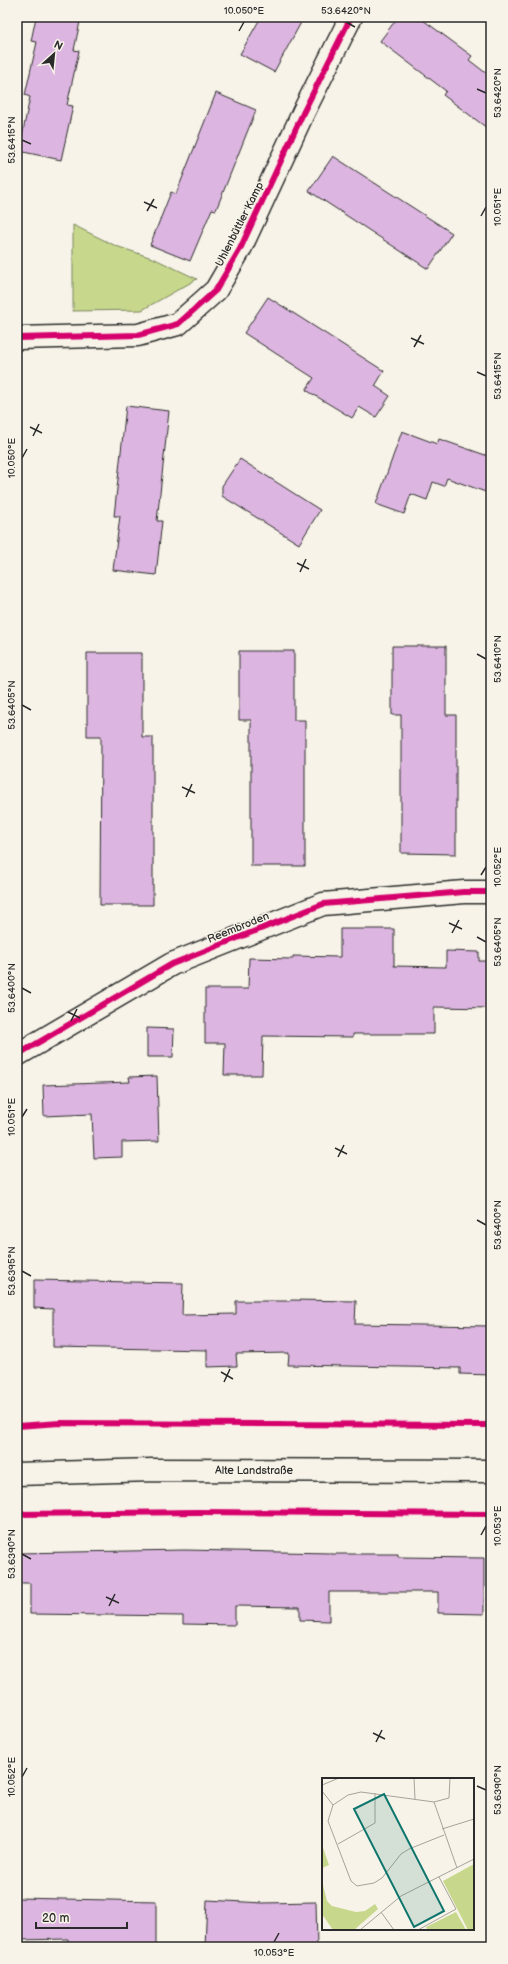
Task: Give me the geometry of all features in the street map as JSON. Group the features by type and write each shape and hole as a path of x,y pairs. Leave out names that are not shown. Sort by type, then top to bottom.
{"street":[{"name":"Uhlenbüttler Kamp","path":"17,338 138,335 178,324 216,290 240,249 304,111 350,17"},
{"name":"Reembroden","path":"17,1055 172,964 323,904 464,892 491,892"},
{"name":"Alte Landstraße","path":"17,1474 152,1470 491,1471"}],"green space":[{"path":"73,225 116,246 155,259 197,279 142,310 73,311"}],"building":[{"path":"36,17 81,17 74,50 79,51 67,105 73,106 61,160 19,151 30,97 25,95 37,42 31,41"},
{"path":"261,17 304,17 274,72 240,54"},
{"path":"398,17 419,17 472,56 469,60 491,77 491,131 443,95 446,91 380,41"},
{"path":"216,93 256,110 216,210 212,209 190,261 150,245 171,192 176,194"},
{"path":"333,156 452,233 428,269 309,191"},
{"path":"268,297 384,371 375,386 390,396 376,417 359,407 352,418 306,390 314,378 244,333"},
{"path":"126,406 169,411 157,521 162,521 156,575 113,570 120,516 114,516"},
{"path":"402,431 437,444 439,439 491,457 491,494 447,478 444,486 433,482 427,500 411,494 404,514 376,504"},
{"path":"240,459 320,510 299,544 222,496 222,486"},
{"path":"392,646 446,646 446,715 456,715 456,854 401,853 401,715 392,715"},
{"path":"239,651 294,651 294,720 305,720 305,866 251,866 251,720 239,720"},
{"path":"87,653 142,653 142,737 153,737 153,905 100,905 101,736 87,736"},
{"path":"340,929 394,929 394,966 446,967 446,951 479,952 479,961 491,961 491,1008 434,1007 434,1034 353,1034 353,1037 263,1036 262,1075 224,1075 225,1043 205,1043 205,989 248,989 249,958 293,959 293,956 340,957"},
{"path":"147,1028 174,1029 173,1057 147,1057"},
{"path":"157,1076 159,1141 122,1142 122,1157 94,1158 92,1114 44,1116 43,1085 130,1082 129,1077"},
{"path":"34,1280 183,1283 182,1315 236,1314 236,1301 356,1301 355,1324 491,1326 491,1375 460,1374 460,1368 288,1365 289,1353 236,1354 237,1366 207,1367 207,1350 53,1347 53,1309 34,1308"},
{"path":"184,1550 330,1554 398,1554 398,1557 484,1558 484,1614 438,1613 438,1592 329,1592 329,1621 300,1620 300,1607 235,1606 235,1625 183,1624 183,1616 30,1614 30,1583 17,1583 17,1553"},
{"path":"17,1898 156,1901 156,1947 68,1947 68,1939 17,1940"},
{"path":"207,1900 263,1903 316,1902 317,1947 205,1947"}],"cycle path":[{"path":"17,338 138,335 178,324 216,290 240,249 304,111 351,17"},
{"path":"17,1055 172,964 323,904 464,892 491,892"},
{"path":"17,1426 60,1423 491,1425"},
{"path":"17,1514 198,1512 491,1514"}]}
